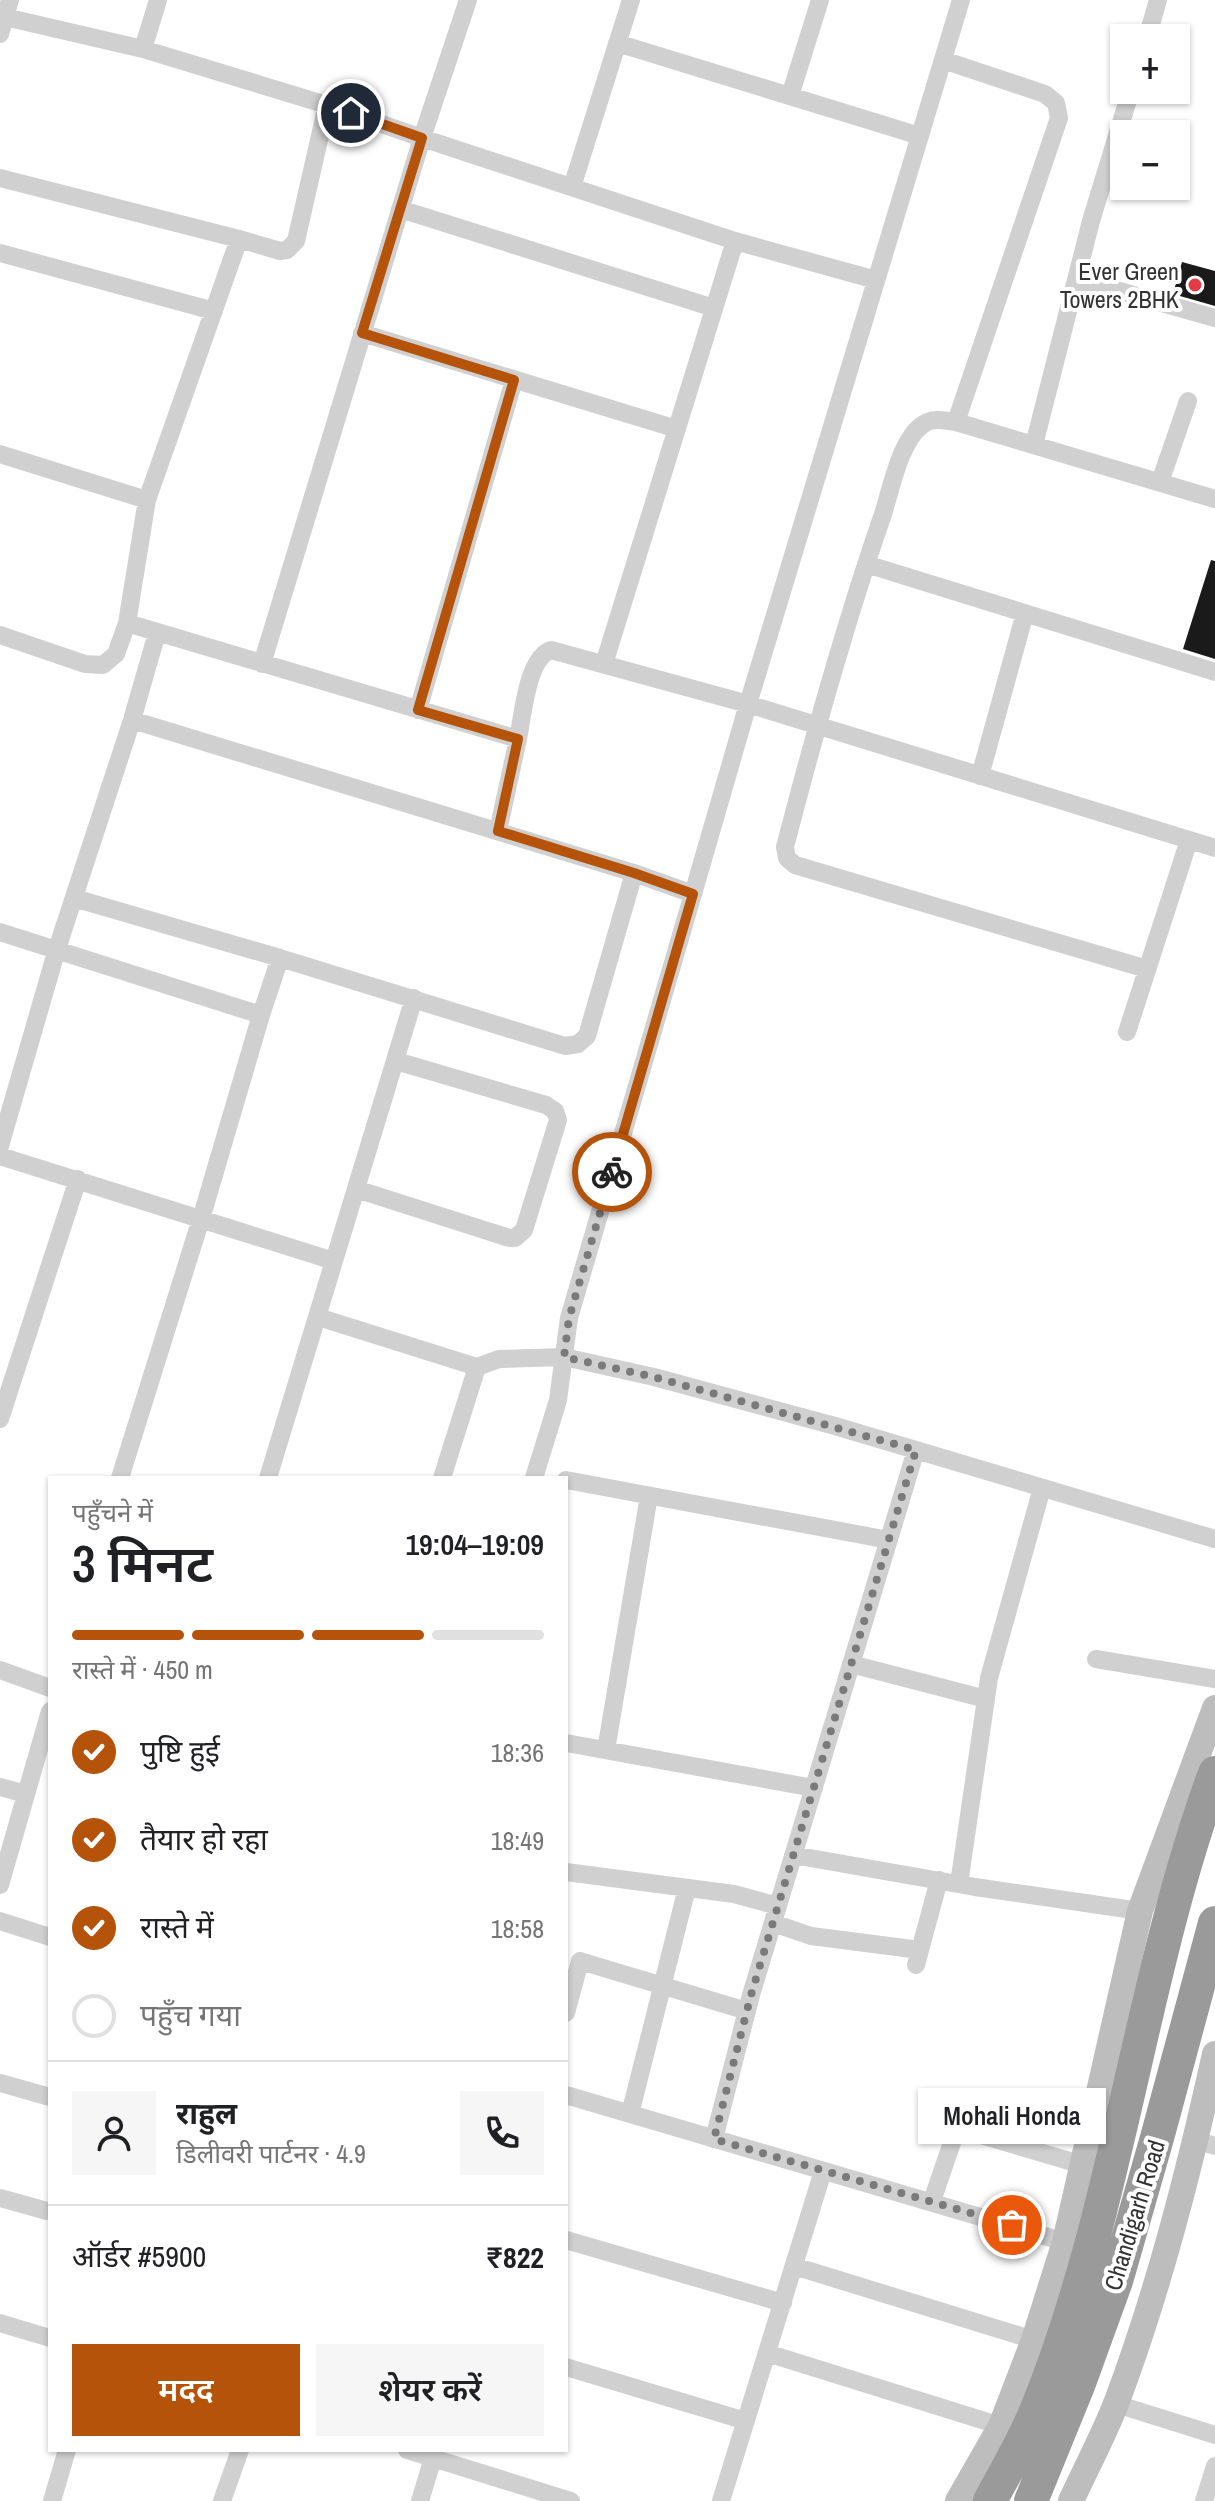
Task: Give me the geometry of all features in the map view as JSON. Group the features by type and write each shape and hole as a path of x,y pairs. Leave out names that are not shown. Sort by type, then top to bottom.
{"highway":[{"path":"990,2501 1036,2410 1080,2286 1159,1960 1215,1773"},
{"name":"Chandigarh Road","path":"1031,2501 1116,2281 1215,1923"}],"main road":[{"path":"958,2501 1001,2426 1034,2340 1065,2242 1140,1911 1215,1708"},
{"path":"1071,2501 1116,2404 1205,2143 1215,2054"}],"street":[{"path":"143,49 158,0"},
{"path":"262,664 422,138 468,0"},
{"path":"572,187 631,0"},
{"path":"790,96 819,0"},
{"path":"541,1476 558,1400 569,1318 748,704 961,0"},
{"path":"1151,24 1158,0"},
{"path":"5,17 143,49 327,105 735,241 876,280"},
{"path":"617,43 920,136"},
{"path":"943,60 1045,94 1056,103 1059,118 956,422"},
{"path":"1034,445 1091,221 1127,104"},
{"path":"0,178 280,251 287,250 296,241 327,105"},
{"path":"400,209 714,308"},
{"path":"0,635 85,664 103,665 116,654 127,623 147,500 239,239"},
{"path":"604,664 735,241"},
{"path":"0,253 214,311"},
{"path":"1077,279 1215,318"},
{"path":"362,333 677,429"},
{"path":"418,710 514,380"},
{"path":"1160,482 1188,401"},
{"path":"1147,969 795,865 787,858 785,847 816,725 866,564 907,442 922,424 937,419 956,422 1215,499"},
{"path":"0,454 147,500"},
{"path":"866,564 1215,672"},
{"path":"980,776 1025,613"},
{"path":"127,623 518,739"},
{"path":"0,1146 57,949 132,720 157,633"},
{"path":"498,831 534,664 543,652 551,650 748,704 1215,848"},
{"path":"132,720 634,873 693,894"},
{"path":"1127,1032 1189,840"},
{"path":"74,898 565,1046 578,1044 587,1036 634,873"},
{"path":"0,932 261,1015"},
{"path":"121,1476 280,958"},
{"path":"269,1476 414,998"},
{"path":"356,1189 509,1238 515,1238 524,1230 558,1120 555,1111 546,1105 396,1061"},
{"path":"0,1156 334,1261"},
{"path":"0,1419 78,1179"},
{"path":"318,1317 477,1367 499,1359 564,1357 654,1377 916,1450 1215,1539"},
{"path":"443,1476 477,1367"},
{"path":"714,2139 747,2011 916,1450"},
{"path":"568,1480 889,1540"},
{"path":"959,1884 989,1678 1042,1488"},
{"path":"606,1750 649,1496"},
{"path":"1096,1659 1215,1679"},
{"path":"851,1664 986,1699"},
{"path":"0,1670 48,1687"},
{"path":"0,1885 48,1718"},
{"path":"568,1743 814,1788"},
{"path":"0,1787 26,1794"},
{"path":"793,1855 1140,1911"},
{"path":"568,1872 734,1894 776,1914 811,1936 918,1958 939,1880"},
{"path":"630,2114 687,1888"},
{"path":"0,1921 48,1936"},
{"path":"568,2003 580,1961 747,2011"},
{"path":"0,2083 48,2096"},
{"path":"568,2096 1065,2242"},
{"path":"932,2201 957,2128 1083,2165"},
{"path":"721,2501 823,2171"},
{"path":"0,2198 47,2211"},
{"path":"568,2241 783,2303"},
{"path":"794,2266 1034,2340"},
{"path":"0,2323 48,2337"},
{"path":"767,2353 1001,2426"},
{"path":"568,2368 746,2421"},
{"path":"1116,2404 1215,2435"},
{"path":"52,2501 66,2452"},
{"path":"222,2501 239,2452"},
{"path":"420,2501 419,2453 566,2500"},
{"path":"1204,2501 1215,2466"}],"building":[{"name":"Ever Green Towers 2BHK","path":"1182,262 1215,271 1215,306 1173,294"},
{"path":"1211,560 1215,561 1215,659 1183,649"}],"way so far":[{"path":"612,1172 569,1318 564,1357 654,1377 916,1450 751,1995 714,2139 1012,2225"}],"place":[{"name":"Ever Green Towers 2BHK","path":"1195,285"},
{"name":"Mohali Honda","path":"1012,2225"}],"route":[{"path":"351,113 422,138 362,333 514,380 418,710 518,739 498,831 693,894 612,1172"}]}
